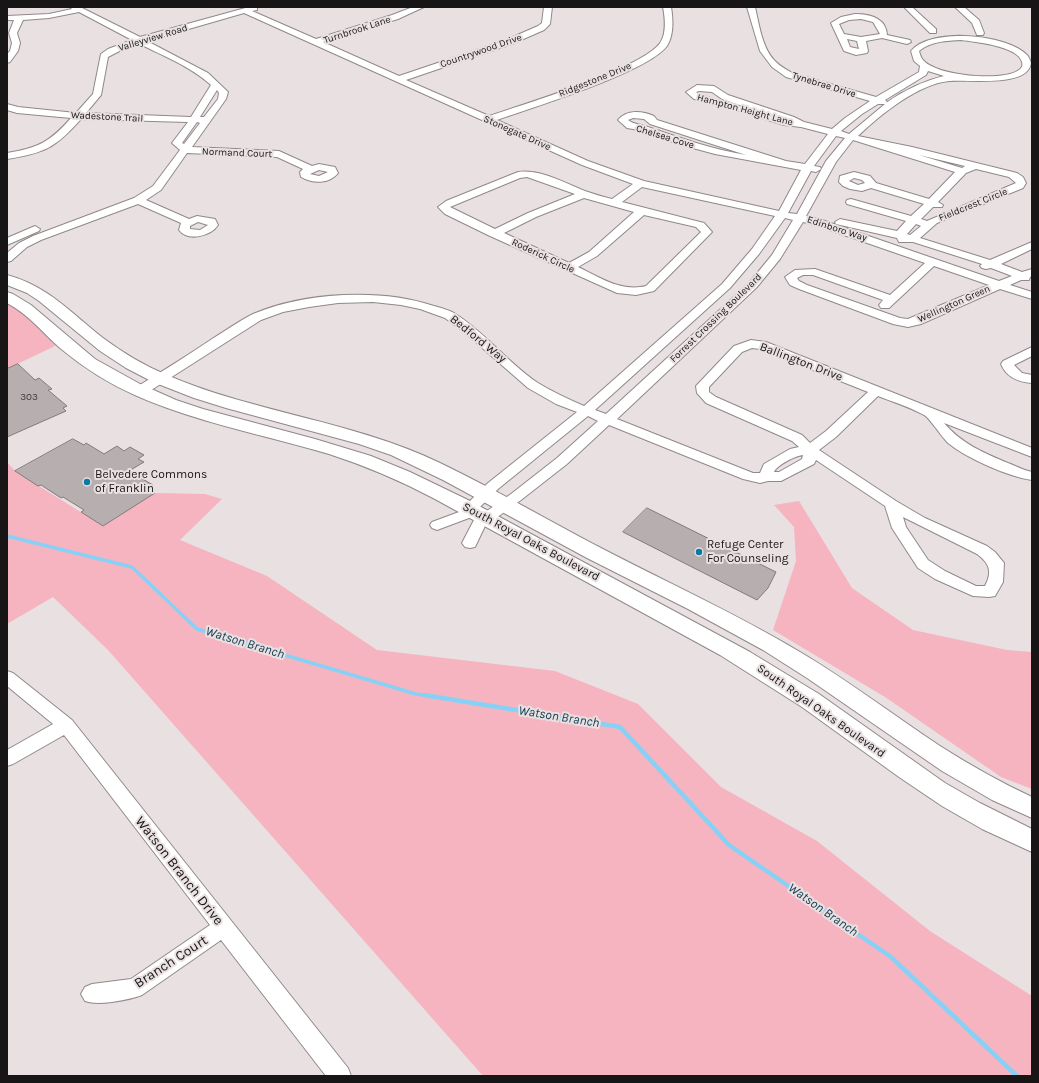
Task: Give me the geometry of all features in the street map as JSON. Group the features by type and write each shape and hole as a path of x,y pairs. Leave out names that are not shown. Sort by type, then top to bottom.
{"main road":[{"name":"South Royal Oaks Boulevard","path":"7,280 34,291 51,302 112,352 159,378 181,388 221,401 316,425 378,444 427,463 592,552 735,624 795,659 952,765 1032,808"},
{"name":"South Royal Oaks Boulevard","path":"7,297 29,311 90,363 140,391 207,416 305,441 364,460 420,482 778,678 897,764 952,799 996,824 1032,841"}],"street":[{"name":"Valleyview Road","path":"7,156 31,152 44,147 64,132 80,116 98,96 104,56 111,50 259,7"},
{"name":"Turnbrook Lane","path":"316,42 395,17 420,7"},
{"name":"Countrywood Drive","path":"397,80 509,42 533,32 546,24 548,7"},
{"name":"Ridgestone Drive","path":"487,120 572,90 634,65 654,53 662,46 670,25 667,7"},
{"name":"Tynebrae Drive","path":"750,7 764,52 770,62 795,77 890,105"},
{"path":"908,7 933,31"},
{"path":"959,7 976,22 980,32 987,39 1016,51 1026,60 1027,65 1025,69 1012,76"},
{"path":"7,18 49,16 77,8 138,41 186,64 205,75 224,92 222,99 157,188 138,200 37,238 23,246 7,259"},
{"name":"Stonegate Drive","path":"246,11 585,163 640,182 701,198 801,218"},
{"path":"7,60 14,51 16,43 12,32 20,17"},
{"path":"861,39 864,51 856,52 847,50 834,23 847,18 859,17 877,20 884,34 882,36"},
{"path":"841,36 861,39 882,36 908,42 929,42 974,36 980,32"},
{"path":"961,38 997,44"},
{"path":"908,42 916,51 916,58 924,65 949,74 964,78 990,79 1012,76 1032,77"},
{"path":"916,51 920,46 929,42"},
{"name":"Forrest Crossing Boulevard","path":"470,543 479,523 478,513 485,494 586,411 726,286 760,246 782,214 807,167 818,150 834,133 855,115 876,100 923,73 924,65"},
{"path":"1025,69 1032,77"},
{"name":"Forrest Crossing Boulevard","path":"437,525 464,515 478,513 505,505 562,461 672,362 753,285 776,257 801,218 825,170 850,137 864,124 890,105 915,90 944,79 964,78"},
{"path":"185,150 177,142 194,120 216,84"},
{"name":"Hampton Height Lane","path":"801,124 791,119 721,96 714,89 694,89 690,92 697,97 712,100 787,123 801,124 850,137"},
{"path":"712,100 721,96"},
{"name":"Wadestone Trail","path":"7,108 80,116 207,120"},
{"name":"Chelsea Cove","path":"782,163 742,149 713,142 653,122 648,117 639,115 627,116 623,120 630,126 645,129 704,148 735,156 825,170"},
{"path":"645,129 656,123"},
{"name":"Fieldcrest Circle","path":"850,137 912,150 1013,175 1019,179 1021,183 1019,186 928,224 906,238 894,248"},
{"path":"704,148 713,142"},
{"name":"Fieldcrest Circle","path":"875,143 897,152 962,170"},
{"name":"Normand Court","path":"185,150 279,154 310,169"},
{"name":"Fieldcrest Circle","path":"906,238 914,220 931,202 962,170 975,166"},
{"name":"Roderick Circle","path":"522,174 536,176 583,194 642,211 700,225 707,232 650,289 644,291 621,291 494,234 449,212 443,207 522,174"},
{"path":"614,202 640,182"},
{"path":"870,185 958,211"},
{"path":"494,234 532,215 566,203 583,194"},
{"path":"138,200 188,222"},
{"path":"850,202 928,224"},
{"path":"7,242 45,226 84,215 116,209"},
{"path":"569,268 593,254 642,211"},
{"name":"Edinboro Way","path":"801,218 819,218 906,238 1029,276"},
{"name":"Edinboro Way","path":"801,218 933,261 1032,296"},
{"name":"Wellington Green","path":"973,276 990,263 1032,245"},
{"path":"875,314 933,261"},
{"name":"Wellington Green","path":"892,299 815,272 804,271 791,277 794,283 803,287 875,314 908,323 917,322 999,285 1029,276"},
{"name":"Bedford Way","path":"140,391 257,317 280,309 309,303 338,299 372,298 408,302 449,315 468,329 540,390 586,411 748,476 760,479 766,476 781,477 809,461 810,450"},
{"name":"Ballington Drive","path":"810,450 797,438 711,400 702,393 702,386 738,349 743,346 757,344 876,391"},
{"path":"1032,350 1007,364 1008,369 1016,375 1032,379"},
{"path":"891,504 899,528 924,564 940,575 974,591 989,592 994,586 996,580 996,563 990,556 968,543 920,521 891,504 810,450 832,434 876,391 1032,453"},
{"path":"930,412 939,426 952,440 974,455 1032,476"},
{"name":"Watson Branch Drive","path":"7,677 66,725 340,1076"},
{"path":"7,759 66,725"},
{"name":"Branch Court","path":"92,994 136,988 223,927"}],"shaded area":[{"path":"7,297 57,335 55,346 7,369"},
{"path":"7,462 15,471 103,526 155,493 205,494 222,499 180,540 267,576 377,650 555,671 638,704 721,787 817,841 930,931 1032,996 1032,1076 483,1076 108,650 53,597 7,624"},
{"path":"799,501 852,588 913,630 1007,650 1032,652 1032,789 1001,777 885,697 773,630 796,561 794,527 774,505"}],"building":[{"path":"18,364 35,380 39,378 52,389 48,390 67,406 63,408 66,411 7,437 7,369"},
{"name":"Belvedere Commons of Franklin","path":"73,439 84,445 86,443 104,454 117,446 124,451 130,447 144,455 138,459 144,462 129,471 153,485 148,489 155,493 103,526 81,512 84,510 41,485 38,486 15,471"},
{"name":"Refuge Center For Counseling","path":"647,508 776,572 768,588 757,600 623,532"}],"waterway":[{"name":"Watson Branch","path":"7,536 132,567 197,629 416,694 430,696"},
{"name":"Watson Branch","path":"424,695 620,727 729,845 891,957 1017,1076"}],"place":[{"name":"Belvedere Commons of Franklin","path":"87,482"},
{"name":"Refuge Center For Counseling","path":"699,552"}]}
